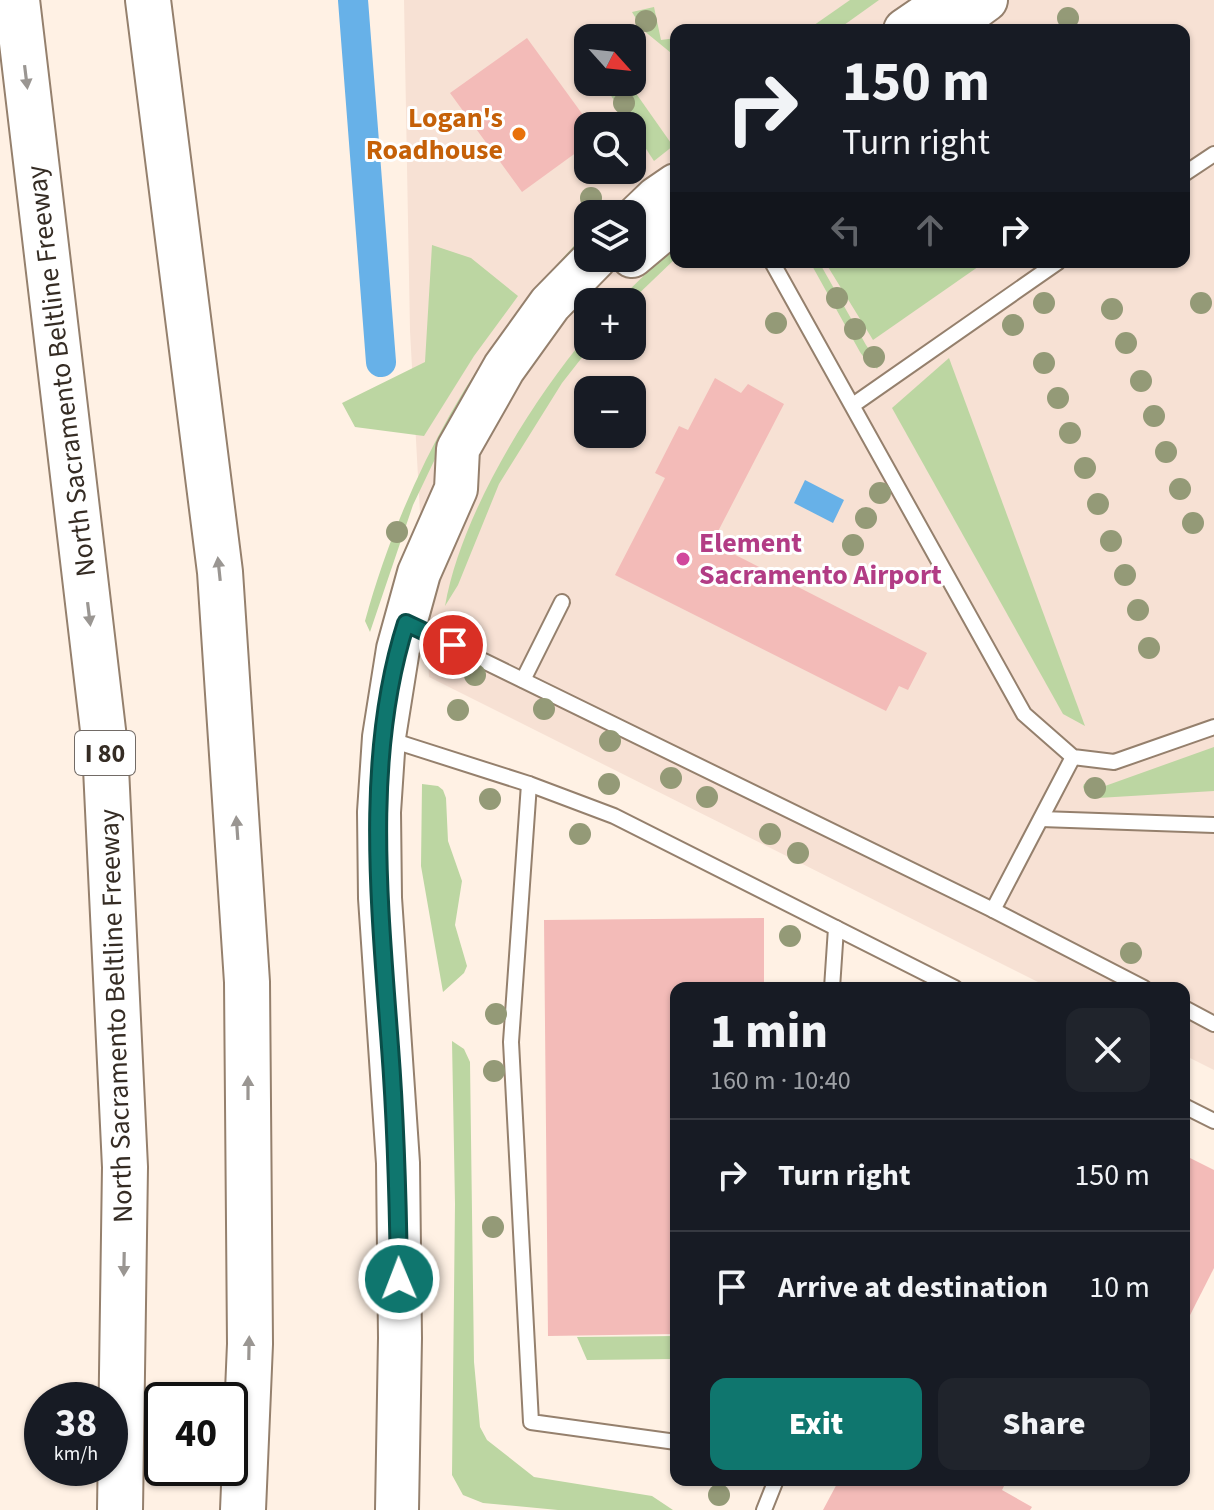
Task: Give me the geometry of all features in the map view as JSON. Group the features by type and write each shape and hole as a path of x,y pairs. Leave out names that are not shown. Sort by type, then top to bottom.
{"highway":[{"name":"North Sacramento Beltline Freeway","path":"17,0 105,747 125,1167 120,1510"},
{"path":"148,0 220,572 247,982 250,1344 243,1510"}],"street":[{"path":"914,24 949,0"},
{"path":"953,24 986,0"},
{"path":"646,209 670,189"},
{"path":"646,244 670,224"},
{"path":"456,489 458,449 504,368 550,304 581,272"},
{"path":"397,1510 400,1338 398,1163 380,898 379,812 384,737 398,649 419,573 456,489 485,459 533,368 568,322 616,272"}],"lane":[{"path":"1190,170 1214,154"},
{"path":"775,268 1024,714 1073,757 1114,762 1214,727"},
{"path":"853,405 1049,268"},
{"path":"523,680 562,602"},
{"path":"406,623 993,910 1132,982"},
{"path":"384,737 529,784 614,816 943,982"},
{"path":"993,910 1073,757"},
{"path":"529,784 511,1042 531,1422 670,1441"},
{"path":"1041,819 1214,825"},
{"path":"832,982 836,928"},
{"path":"1190,1011 1214,1024"},
{"path":"1190,1109 1214,1121"},
{"path":"764,1510 774,1486"}],"shaded area":[{"path":"404,0 1214,0 1214,1070 1190,1058 1190,982 1038,982 429,677 410,331"}],"green space":[{"path":"850,0 879,0 845,24 816,24"},
{"path":"654,7 661,40 670,39 670,52 646,32 646,24 639,24 632,12"},
{"path":"611,96 638,96 670,142 670,148 654,161 646,149 646,112 622,112"},
{"path":"432,245 471,258 518,296 474,356 424,436 355,427 342,403 425,362"},
{"path":"574,246 574,263 445,438 413,505 370,632 365,621 382,566 425,462 481,364 549,274"},
{"path":"670,250 670,264 645,288 631,288"},
{"path":"813,268 822,268 879,364 877,369 860,352"},
{"path":"829,268 976,268 873,340"},
{"path":"574,352 574,360 580,360 562,383 499,484 458,585 445,606 466,535 500,462"},
{"path":"949,358 1085,726 1063,714 892,408"},
{"path":"1214,747 1214,791 1098,798 1085,792 1083,787 1084,784 1101,780 1105,786"},
{"path":"422,784 438,786 443,790 448,841 462,881 455,925 467,966 464,973 443,992 421,866"},
{"path":"452,1041 464,1049 470,1062 474,1362 480,1427 487,1440 534,1477 652,1496 673,1510 558,1510 483,1503 463,1495 452,1475 455,1204"},
{"path":"670,1336 670,1359 587,1360 577,1337"}],"water":[{"path":"805,480 844,500 833,523 794,503"}],"building":[{"path":"527,38 581,112 574,112 574,154 522,192 450,93"},
{"name":"Element Sacramento Airport","path":"715,378 741,393 748,384 784,404 712,543 927,653 908,690 899,686 886,711 615,575 665,478 655,473 679,426 688,430"},
{"path":"764,918 764,982 670,982 670,1334 548,1336 544,920"},
{"path":"1190,1158 1214,1170 1214,1268 1190,1315"},
{"path":"836,1486 1004,1486 1002,1490 1032,1507 1030,1510 823,1510"}],"waterway":[{"path":"353,0 381,362"}],"place":[{"name":"Logan's Roadhouse","path":"519,134"},
{"name":"Element Sacramento Airport","path":"683,559"}],"route":[{"path":"399,1279 398,1163 380,898 379,812 384,737 398,649 406,623 453,645"}]}
